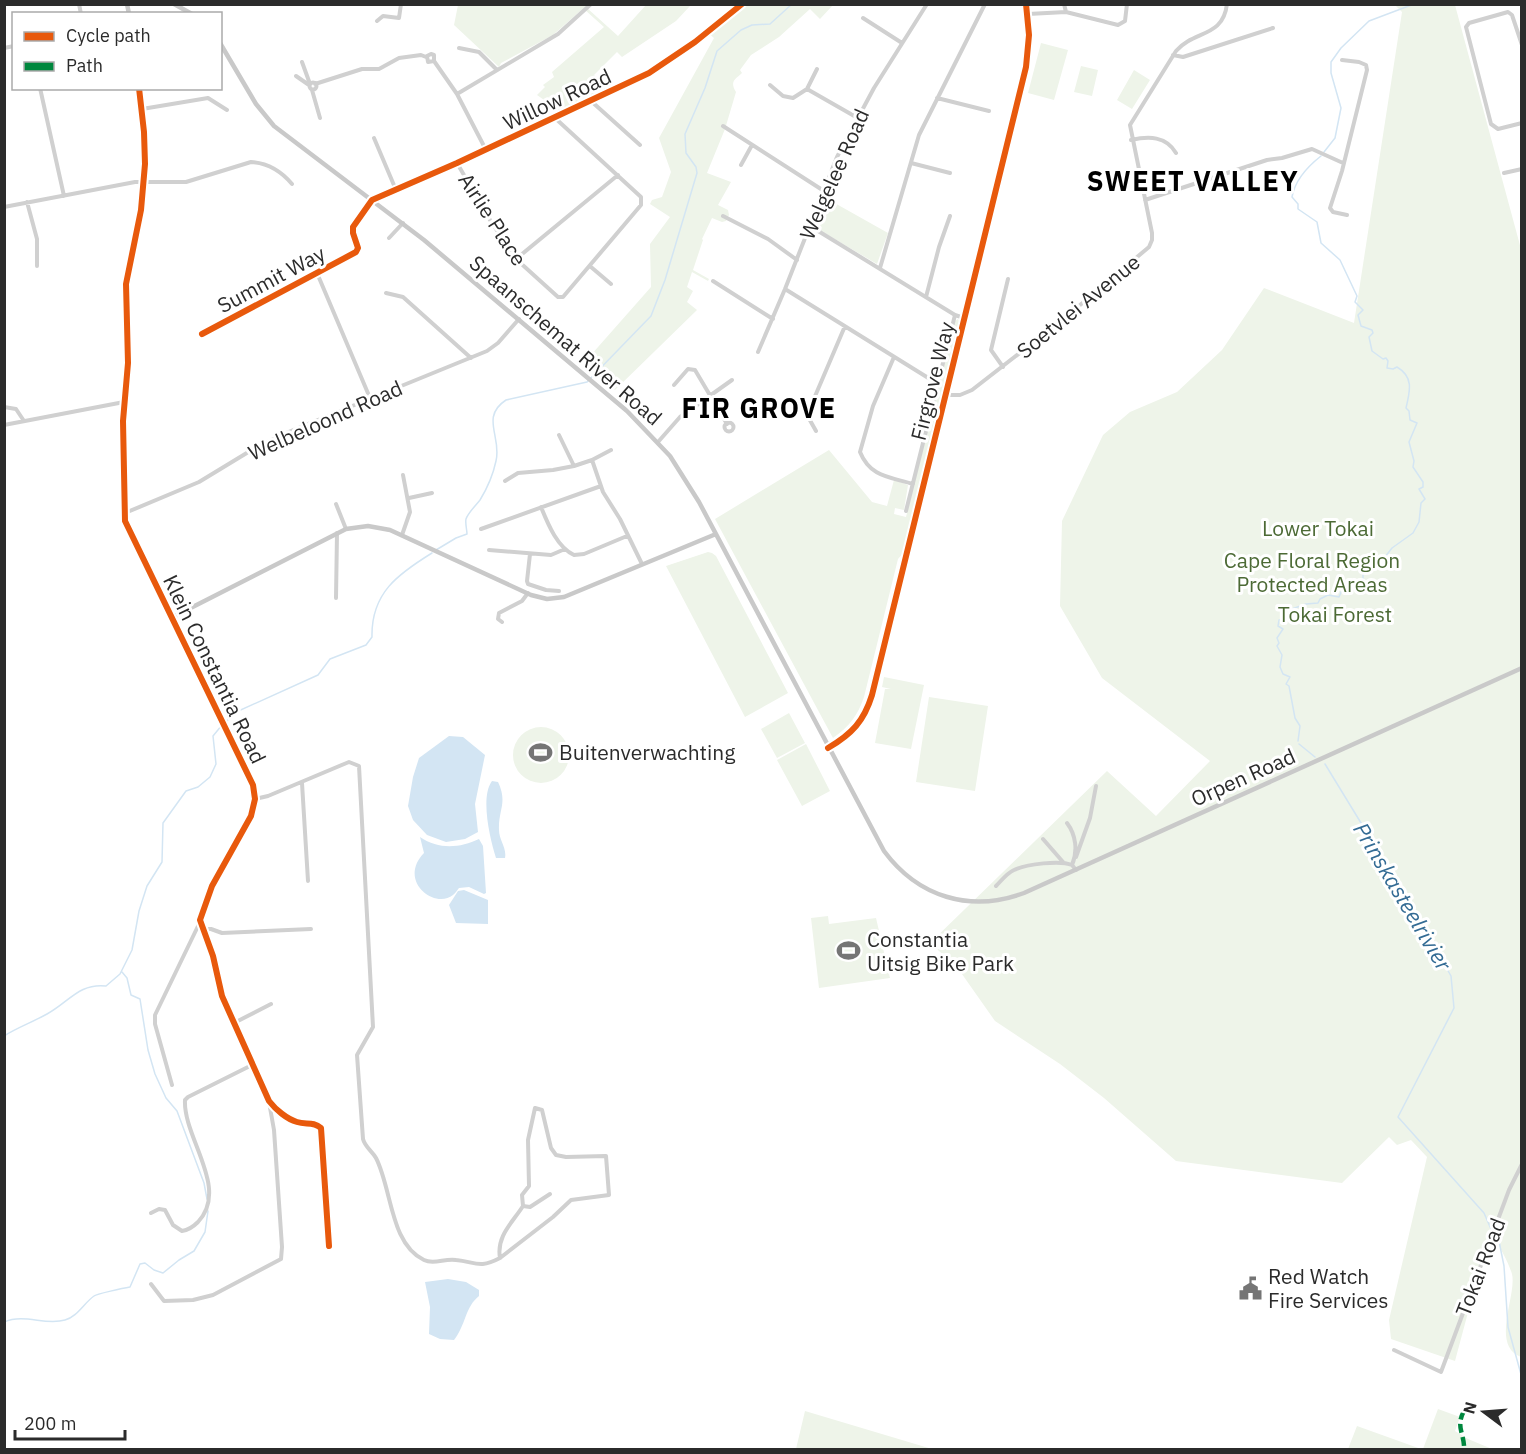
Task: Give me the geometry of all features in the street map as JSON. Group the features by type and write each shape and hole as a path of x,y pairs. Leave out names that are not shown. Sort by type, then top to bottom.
{"street":[{"path":"174,4 188,12"},
{"path":"378,21 383,16 399,18 401,4"},
{"path":"458,93 558,34 591,4"},
{"name":"Willow Road","path":"372,201 555,118 660,66 695,42 742,4"},
{"name":"Welgelee Road","path":"758,352 837,157 856,117 927,4"},
{"path":"880,268 919,135 985,4"},
{"name":"Firgrove Way","path":"828,748 852,733 868,710 1026,67 1029,47 1026,4"},
{"path":"1064,4 1066,12"},
{"path":"1028,14 1066,12 1118,25 1126,19 1127,4"},
{"name":"Soetvlei Avenue","path":"945,396 966,394 1003,367 1090,298 1149,247 1152,237 1129,130 1131,121 1173,55 1187,41 1220,25 1226,15 1227,4"},
{"path":"1521,45 1510,13 1505,12 1469,23 1466,27 1491,124 1498,129 1521,123"},
{"path":"863,18 902,43"},
{"path":"1173,55 1183,57 1273,28"},
{"name":"Spaanschemat River Road","path":"222,48 256,104 289,139 403,224 519,319 590,378 658,442 690,486 879,843 899,869 920,885 957,900 975,902"},
{"path":"459,48 479,52 497,70"},
{"path":"312,86 362,69 379,69 399,58 425,56 428,62 434,61 458,93 486,150"},
{"path":"1342,60 1362,63 1366,65 1367,70 1330,208 1333,212 1347,215"},
{"path":"302,62 312,86 320,118"},
{"path":"770,85 783,96 791,98 807,89 817,69"},
{"path":"296,76 312,86"},
{"path":"807,89 856,117"},
{"path":"40,90 64,196"},
{"name":"Klein Constantia Road","path":"139,90 145,142 144,182 141,210 126,284 128,363 124,402 127,528 250,778 255,799"},
{"path":"142,109 208,98 227,111"},
{"path":"937,99 989,111"},
{"path":"591,101 640,145"},
{"name":"Airlie Place","path":"457,163 516,259 560,298 565,296 642,203 641,197 555,118"},
{"path":"723,126 824,191"},
{"path":"1131,140 1143,137 1164,140 1176,153"},
{"path":"374,138 396,190"},
{"path":"741,165 752,145"},
{"path":"1144,200 1267,160 1282,158 1309,149 1343,163"},
{"path":"4,207 144,182 186,182 251,162 262,163 275,169 292,184"},
{"path":"911,163 950,173"},
{"path":"1504,173 1521,169"},
{"path":"516,259 618,175"},
{"name":"Summit Way","path":"202,334 356,252 358,248 353,226 372,201"},
{"path":"27,202 37,239 37,266"},
{"path":"723,216 768,239 797,260"},
{"path":"926,297 950,216"},
{"path":"389,238 403,224"},
{"path":"810,226 955,315 964,318"},
{"path":"591,267 611,284"},
{"path":"317,273 370,398"},
{"path":"1003,367 991,350 1008,279"},
{"path":"713,281 772,319"},
{"path":"785,289 938,384"},
{"path":"386,293 403,297 471,358"},
{"path":"906,511 955,315"},
{"name":"Welbeloond Road","path":"125,513 199,482 265,443 492,348 519,319"},
{"path":"816,431 807,415 845,326"},
{"path":"894,357 873,406 860,452 865,463 874,472 913,484"},
{"path":"674,385 691,368 697,372 727,423"},
{"path":"658,442 677,420 732,380"},
{"path":"4,425 124,402"},
{"path":"4,407 16,409 24,421"},
{"path":"559,435 574,466"},
{"path":"505,481 518,473 574,466 611,450"},
{"path":"592,460 601,486 642,564"},
{"path":"402,475 409,498 410,514 402,535"},
{"path":"481,529 601,486"},
{"path":"409,498 432,493"},
{"path":"336,504 346,529"},
{"path":"541,507 551,530 570,554 577,556 627,536"},
{"path":"171,618 346,529 372,526 385,528 528,593 547,599 559,598 716,534"},
{"path":"336,598 337,533"},
{"path":"489,550 554,554 565,549"},
{"path":"530,554 528,584 546,590 559,591"},
{"path":"502,622 498,619 499,613 522,601 528,593"},
{"name":"Orpen Road","path":"975,902 994,902 1016,896 1076,871 1521,668"},
{"path":"172,1085 155,1024 155,1015 195,935 212,886 250,819 255,799 347,763 355,763 359,766 373,1027 357,1055 364,1144 376,1158 401,1238 409,1251 431,1262 450,1259 483,1265 500,1258 571,1200 609,1195 606,1156 555,1155 551,1148 542,1110 540,1107 535,1108 528,1140 528,1189 522,1195 524,1206 507,1227 500,1248 500,1258"},
{"path":"302,782 308,881"},
{"path":"1072,865 1090,818 1096,786"},
{"path":"1067,823 1074,834 1076,857"},
{"path":"1044,839 1064,862 1072,865 1076,871"},
{"path":"996,886 1015,869 1064,862"},
{"path":"152,1284 164,1301 203,1298 225,1290 280,1259 282,1247 274,1130 269,1101 222,996 213,956 200,920"},
{"path":"202,929 222,933 311,929"},
{"path":"234,1023 271,1004"},
{"path":"152,1213 159,1209 165,1210 173,1225 182,1231 193,1227 201,1219 207,1209 210,1192 203,1164 188,1123 184,1100 252,1065"},
{"path":"269,1101 276,1109 296,1122 314,1124 321,1128 329,1246"},
{"name":"Tokai Road","path":"1394,1350 1441,1372 1509,1190 1521,1164"},
{"path":"524,1206 530,1207 550,1194"}],"green space":[{"path":"584,4 586,6 553,35 501,63 499,67 454,25 458,5"},
{"path":"646,5 691,5 676,21 622,57 617,52 594,75 609,92 564,114 537,95 545,87 543,85 554,77 552,72 604,27 585,10 587,8 618,36"},
{"path":"742,5 833,5 820,19 810,9 779,37 751,55 740,70 742,73 733,83 736,92 725,129 707,173 731,182 718,205 728,210 729,215 726,221 722,222 712,218 702,239 693,270 709,279 708,281 692,272 687,287 693,291 687,302 697,310 615,390 583,364 651,287 650,244 670,217 650,204 652,200 662,197 671,172 659,138 714,38 707,32"},
{"name":"Cape Floral Region Protected Areas","path":"1395,5 1455,5 1521,249 1521,1357 1512,1351 1507,1342 1506,1331 1513,1283 1512,1274 1494,1236 1474,1290 1455,1361 1391,1339 1389,1320 1427,1157 1411,1140 1397,1145 1389,1137 1342,1183 1176,1161 1104,1098 1060,1064 995,1021 957,967 930,943 1107,771 1156,816 1210,761 1102,678 1060,606 1062,521 1103,435 1130,412 1177,392 1222,350 1264,288 1354,323 1402,12"},
{"path":"1041,43 1068,50 1054,100 1028,93"},
{"path":"1081,66 1098,70 1092,96 1074,92"},
{"path":"1134,70 1150,80 1132,109 1117,100"},
{"path":"824,197 888,233 877,264 816,228 814,222"},
{"path":"958,319 960,323 904,552 898,559 864,697 852,720 833,738 715,519 829,450 872,502 887,506 894,480 908,485 904,510 895,508 894,514 906,517 955,321"},
{"path":"708,552 716,556 788,693 745,717 666,566"},
{"path":"884,677 924,685 911,749 875,743 885,689 891,689 882,687"},
{"path":"929,697 988,706 975,791 916,782"},
{"path":"789,713 805,743 777,758 761,729"},
{"name":"Buitenverwachting","path":"535,727 547,727 557,731 565,739 569,755 565,771 557,779 547,783 535,783 525,779 517,771 513,761 513,749 517,739 525,731"},
{"path":"806,744 830,791 802,806 777,760"},
{"name":"Constantia Uitsig Bike Park","path":"828,916 829,924 876,918 890,978 819,988 811,918"},
{"path":"1438,1409 1460,1417 1455,1431 1492,1449 1423,1449"},
{"path":"805,1411 932,1449 796,1449"},
{"path":"1357,1426 1421,1449 1348,1449"}],"water":[{"path":"449,736 463,737 485,755 475,804 478,832 465,839 446,842 427,835 413,820 408,806 419,758"},
{"path":"492,781 498,782 501,789 499,830 505,858 496,858 489,830 486,807 488,788"},
{"path":"420,837 442,846 457,846 479,839 483,846 486,893 469,887 459,888 445,899 429,896 417,883 415,873 417,863 424,853"},
{"path":"464,890 488,900 488,924 456,923 449,905 458,891"},
{"path":"448,1279 466,1282 479,1290 479,1296 471,1305 454,1340 440,1339 429,1334 430,1307 425,1282"}],"waterway":[{"path":"436,550 467,534 466,519 490,481 497,452 493,420 498,407 506,400 587,382 651,316 665,280 697,173 696,167 686,153 685,134 705,88 717,51 741,30 752,25 770,24 792,4"},
{"name":"Prinskasteelrivier","path":"1324,152 1335,138 1341,108 1331,73 1331,62 1341,48 1369,21 1414,4"},
{"name":"Prinskasteelrivier","path":"1298,741 1300,726 1295,718 1289,686 1286,684 1290,677 1283,674 1280,667 1282,655 1277,646 1279,643 1277,638 1283,629 1278,626 1279,620 1287,616 1292,609 1318,603 1320,599 1328,595 1339,597 1342,590 1353,590 1363,579 1363,574 1413,533 1419,522 1421,503 1425,499 1419,489 1423,487 1423,482 1413,467 1414,461 1409,442 1417,423 1410,420 1409,411 1406,408 1409,390 1406,375 1397,367 1387,368 1386,358 1383,359 1372,351 1369,337 1373,333 1372,330 1361,326 1358,315 1363,310 1355,302 1357,296 1340,260 1321,243 1317,222 1298,209 1298,204 1292,197 1302,174 1321,156"},
{"path":"226,722 234,713 318,675 330,659 366,645 372,637 376,608 389,586 408,569 432,553"},
{"path":"4,1036 47,1014 81,990 88,987 106,986 120,974 132,950 139,911 147,886 162,862 163,823 186,791 198,787 210,777 216,764 213,736 222,725"},
{"name":"Prinskasteelrivier","path":"1299,744 1315,757"},
{"name":"Prinskasteelrivier","path":"1325,764 1405,895 1451,976 1454,1008 1398,1117 1484,1213 1491,1229 1497,1231 1504,1266 1508,1327 1522,1378"},
{"path":"122,972 127,978 131,995 140,999 148,1050 155,1074 166,1098 177,1111 204,1183 207,1199"},
{"path":"4,1322 20,1319 50,1322 65,1320 73,1316 94,1296 130,1287 140,1264 145,1263 163,1273 194,1251 205,1232 208,1211"}],"marked path":[{"path":"1464,1411 1460,1422 1464,1450"}],"cycle path":[{"path":"202,334 356,252 358,248 353,227 372,200 649,73 695,42 742,4"},
{"path":"828,748 844,737 861,720 872,695 1026,67 1029,35 1026,4"},
{"path":"139,90 145,164 141,210 126,284 128,363 123,421 125,521 253,785 255,799 251,816 212,886 200,920 213,956 222,996 269,1101 289,1119 321,1128 329,1246"}],"place":[{"name":"Buitenverwachting","path":"541,752"},
{"name":"Constantia Uitsig Bike Park","path":"849,951"},
{"name":"Red Watch Fire Services","path":"1250,1288"}],"district":[{"name":"SWEET VALLEY","path":"1193,180"},
{"name":"FIR GROVE","path":"759,407"}],"park label":[{"name":"Lower Tokai","path":"1318,528"},
{"name":"Tokai Forest","path":"1335,614"}]}
